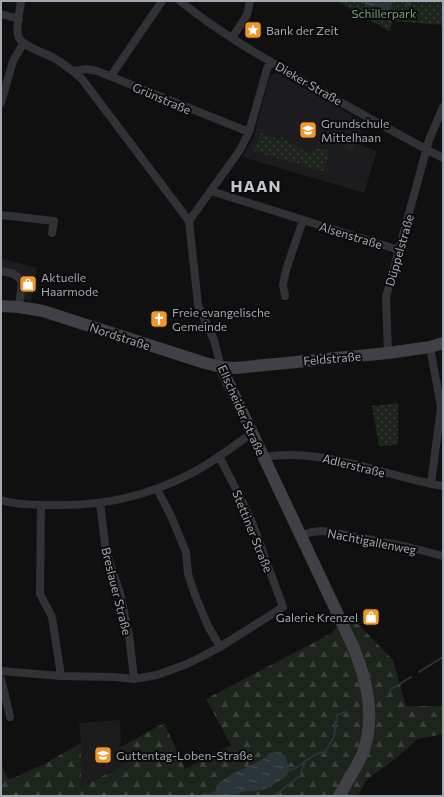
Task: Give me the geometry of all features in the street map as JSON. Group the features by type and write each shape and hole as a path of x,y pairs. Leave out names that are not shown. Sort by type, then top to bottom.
{"street":[{"path":"21,1 18,31 19,38 23,44 55,59 74,71 82,79 189,221 240,150 250,132 270,61"},
{"path":"111,76 162,1"},
{"name":"Dieker Straße","path":"180,1 198,16 270,61 443,158"},
{"path":"232,38 247,14 250,1"},
{"path":"1,14 19,19"},
{"path":"1,103 13,60 23,44"},
{"name":"Grünstraße","path":"74,71 86,69 111,76 250,132"},
{"name":"Düppelstraße","path":"388,353 386,297 429,140 443,106"},
{"name":"Alsenstraße","path":"211,191 399,250"},
{"path":"1,215 54,221 52,233"},
{"name":"Alsenstraße","path":"285,296 283,285 286,270 303,220"},
{"name":"Ellscheider Straße","path":"189,221 198,305 214,340 221,367 301,535 364,673 368,694 370,721 366,742 358,763 340,796"},
{"path":"1,271 14,274 22,281 19,307"},
{"name":"Nordstraße","path":"1,306 43,311 221,367"},
{"name":"Feldstraße","path":"221,367 239,368 388,353 430,347 443,343"},
{"path":"430,347 441,407 431,484"},
{"path":"1,500 41,505 71,505 100,503 122,499 157,489 189,475 252,433"},
{"name":"Adlerstraße","path":"263,457 280,454 319,456 443,486"},
{"name":"Stettiner Straße","path":"219,456 249,516 283,607 220,647"},
{"path":"1,671 61,676 134,679 173,669 220,647 208,626 195,595 188,574 186,552 171,516 157,489"},
{"name":"Breslauer Straße","path":"100,503 106,551 120,593 129,635 134,679"},
{"path":"41,505 40,594 52,617 61,676"},
{"name":"Nachtigallenweg","path":"301,535 322,531 408,547 443,556"},
{"path":"1,679 10,717"}],"shaded area":[{"name":"Grundschule Mittelhaan","path":"277,72 363,122 358,144 377,151 364,193 242,157 253,139 270,76"},
{"path":"1,258 37,268 31,301 23,299 21,276 1,268"},
{"name":"Guttentag-Loben-Straße","path":"120,720 121,747 128,763 81,787 81,743 79,723"}],"green space":[{"name":"Schillerpark","path":"337,1 443,1 443,25 393,21 389,31"},
{"path":"350,131 359,134 353,152 344,149"},
{"path":"261,133 280,140 281,137 311,155 316,147 330,151 324,170 321,171 254,151"},
{"path":"398,403 398,445 379,446 372,406"},
{"path":"348,614 393,660 406,706 443,706 443,734 418,739 389,764 367,779 358,796 1,796 1,764 9,780 46,763 81,743 81,787 128,763 121,747 164,723 185,769 231,745 206,699 332,633"}],"water":[{"path":"359,1 393,1 390,10 387,12 378,10"},
{"path":"277,752 285,755 290,769 286,777 264,790 242,792 236,796 199,796 204,793 208,794 216,791 217,784 232,774 264,759 269,753"}],"waterway":[{"path":"405,1 410,5"},
{"path":"419,672 443,657"},
{"path":"390,690 411,677"},
{"path":"288,770 294,769 316,754 325,752 334,737 337,715 345,712"},
{"path":"274,796 300,776 305,761"}],"place":[{"name":"Bank der Zeit","path":"253,30"},
{"name":"Grundschule Mittelhaan","path":"308,130"},
{"name":"Aktuelle Haarmode","path":"28,284"},
{"name":"Freie evangelische Gemeinde","path":"159,319"},
{"name":"Galerie Krenzel","path":"371,617"},
{"name":"Guttentag-Loben-Straße","path":"103,755"}],"district":[{"name":"HAAN","path":"256,185"}]}
